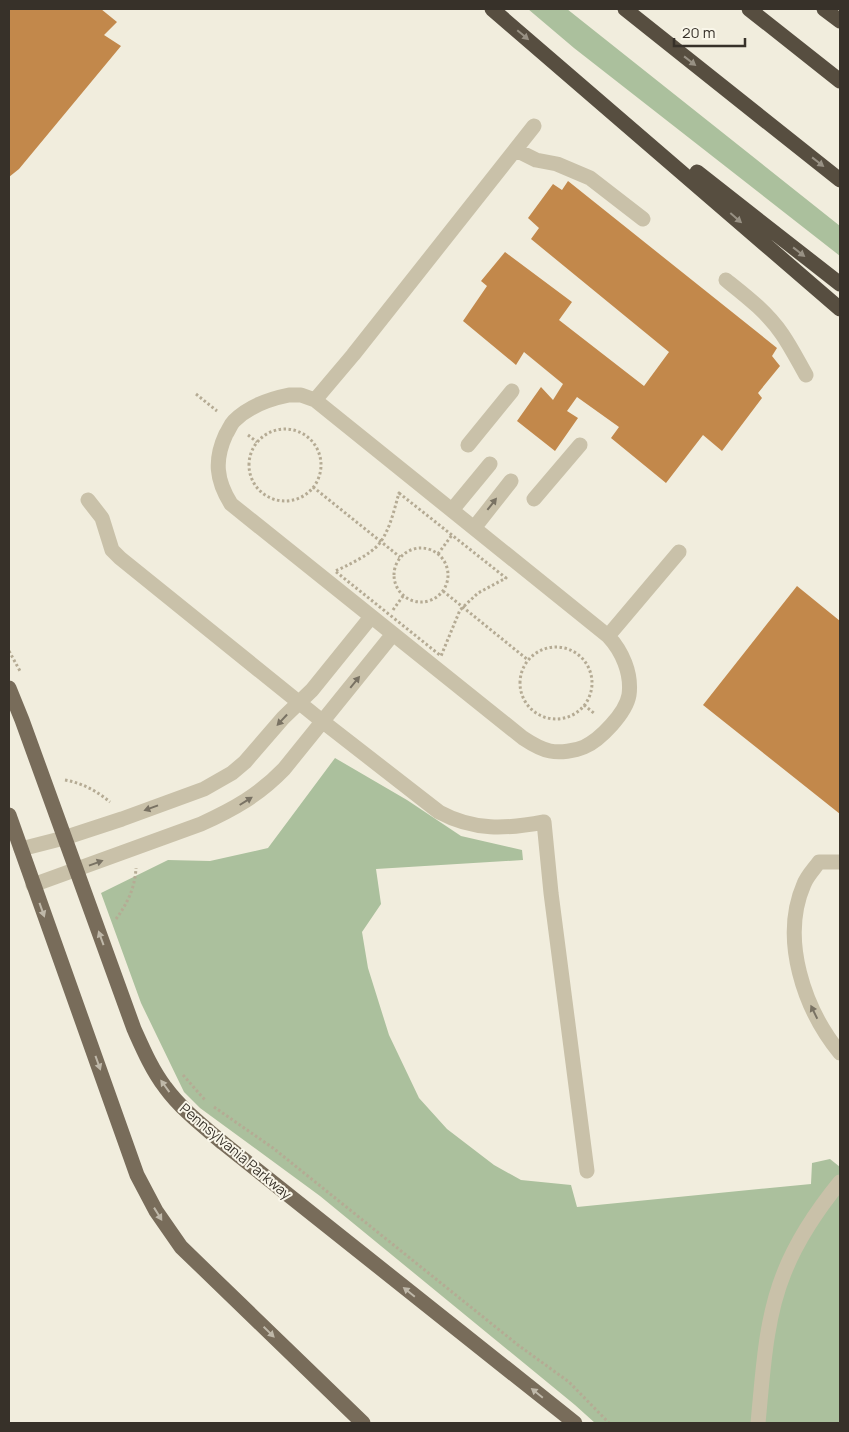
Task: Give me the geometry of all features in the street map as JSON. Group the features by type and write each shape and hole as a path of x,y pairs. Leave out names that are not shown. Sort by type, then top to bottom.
{"highway":[{"path":"492,9 840,309"},
{"path":"625,9 840,180"},
{"path":"749,9 840,82"},
{"path":"824,9 840,21"},
{"path":"553,61 840,284"}],"main road":[{"name":"Pennsylvania Parkway","path":"9,688 29,738 134,1030 149,1062 164,1087 179,1104 223,1143 575,1423"},
{"path":"9,815 137,1175 156,1211 181,1247 363,1423"}],"lane":[{"path":"315,400 354,355 534,126"},
{"path":"516,150 536,160 557,164 590,178 643,219"},
{"path":"726,280 760,308 772,322 782,334 806,375"},
{"path":"468,445 512,391"},
{"path":"301,395 315,400 452,510 617,645 627,670 629,696 624,707 604,733 585,746 552,752 537,747 523,738 231,504 224,492 220,477 218,463 220,448 232,423 253,407 271,399 301,395"},
{"path":"534,500 580,445"},
{"path":"452,510 490,464"},
{"path":"474,528 511,481"},
{"path":"88,500 102,518 112,550 120,558 322,721 439,812 454,820 487,828 523,826 544,822 551,893 587,1171"},
{"path":"608,636 678,552"},
{"path":"21,849 64,838 219,782 245,762 283,718 312,690 371,617"},
{"path":"33,885 226,813 267,786 284,769 393,634"},
{"path":"840,862 819,862 804,883 794,922 796,948 805,991 814,1013 840,1053"},
{"path":"758,1423 769,1331 784,1274 812,1220 840,1182"}],"path":[{"path":"278,429 290,429 302,433 312,441 318,452 321,464 319,477 313,488 305,495 294,500 272,499 262,493 254,485 250,474 251,452 257,442 266,434 278,429"},
{"path":"313,488 400,557"},
{"path":"399,493 506,578 478,593 463,607 456,618 441,656 335,571 375,548 380,542 388,528 399,493"},
{"path":"438,554 452,535"},
{"path":"423,548 438,554 445,562 448,571 448,580 443,591 438,596 421,602 403,596 395,582 394,573 400,557 407,552 423,548"},
{"path":"443,591 528,660"},
{"path":"389,615 403,596"},
{"path":"560,647 572,650 581,657 588,667 592,678 587,702 569,717 558,719 546,717 535,712 524,699 520,682 522,670 528,660 537,652 548,648 560,647"},
{"path":"9,651 24,678"},
{"path":"62,779 80,784 98,793 110,803"},
{"path":"114,922 122,911 132,890 136,863"},
{"path":"181,1073 210,1105 273,1148 518,1345 569,1382 609,1423"}],"green space":[{"path":"528,9 567,9 840,226 840,256 574,48"},
{"path":"335,758 407,800 461,836 522,850 523,860 376,869 381,904 362,932 368,968 389,1035 419,1098 447,1129 494,1165 521,1180 571,1185 577,1207 811,1184 812,1163 830,1159 840,1167 840,1423 595,1423 320,1196 200,1108 184,1092 141,1003 101,893 168,860 210,861 268,848"}],"building":[{"path":"9,9 101,9 117,22 104,35 121,46 19,169 9,177"},
{"path":"568,181 777,348 772,356 780,366 758,393 762,398 722,451 703,435 666,483 611,438 619,427 577,397 567,411 578,418 555,451 517,421 541,387 553,400 563,384 524,352 516,365 463,321 487,286 481,281 505,252 572,302 559,320 644,386 669,352 531,239 539,228 528,218 553,184 562,190"},
{"path":"797,586 840,621 840,814 703,705"}]}
